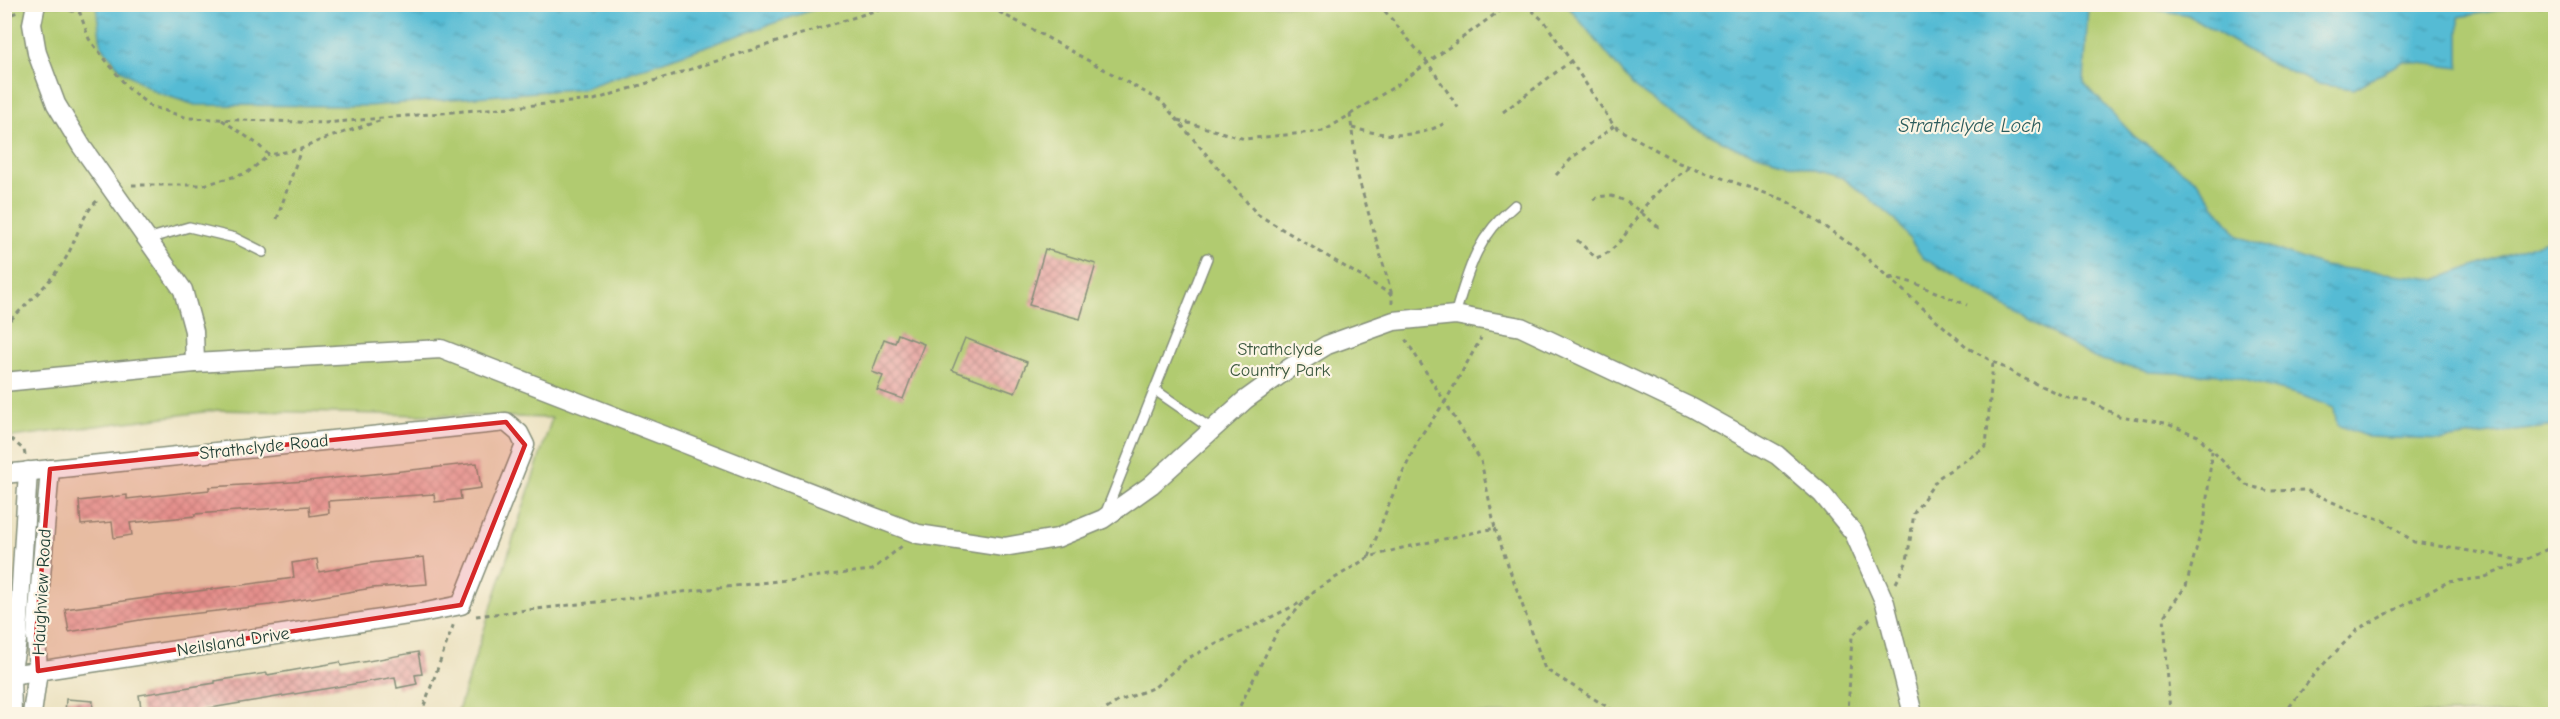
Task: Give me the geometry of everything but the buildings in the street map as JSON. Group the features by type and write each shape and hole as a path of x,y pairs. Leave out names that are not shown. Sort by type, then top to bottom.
{"street":[{"path":"36,4 32,24 35,44 56,104 82,147 183,290 194,331 195,363"},
{"path":"4,382 195,363 441,348 918,534 1004,546 1057,538 1103,519 1151,485 1245,400 1327,345 1394,321 1455,315 1521,327 1692,408 1777,455 1822,494 1854,533 1886,603 1912,714"},
{"name":"Strathclyde Road","path":"4,474 506,422 519,433 525,444 458,611"},
{"name":"Haughview Road","path":"32,714 38,671 36,636 50,469"},
{"name":"Haughview Road","path":"12,714 8,675 18,635 28,471"},
{"name":"Neilsland Drive","path":"8,675 410,615 458,611"}],"lane":[{"path":"1455,315 1468,272 1483,237 1515,206"},
{"path":"147,239 189,227 235,238 263,252"},
{"path":"1103,519 1208,258"},
{"path":"1155,390 1214,429"}],"path":[{"path":"45,4 80,12"},
{"path":"76,4 89,39 128,88 150,106 188,118 324,123 594,100 896,4"},
{"path":"983,4 1161,101 1257,214 1392,295"},
{"path":"1379,4 1428,63 1459,110"},
{"path":"1178,120 1245,139 1324,131 1428,63 1509,4"},
{"path":"1525,4 1545,22 1614,126 1679,163 1785,200 1853,246 1968,348 1993,362 2068,398 2090,402 2119,416 2165,423 2198,436 2246,485 2269,491 2306,490 2352,510 2383,520 2414,542 2525,560"},
{"path":"1503,112 1571,61"},
{"path":"1350,114 1357,173 1392,295 1394,321 1481,461 1495,528 1545,669 1619,714"},
{"path":"220,119 256,142 270,155 301,149 388,117"},
{"path":"1352,128 1379,135 1415,133 1433,130 1448,121"},
{"path":"1556,175 1574,157 1614,126"},
{"path":"277,219 301,149"},
{"path":"1577,240 1596,258 1608,254 1641,212 1671,180 1690,167"},
{"path":"1593,200 1601,194 1610,195 1641,212 1660,228"},
{"path":"1888,277 1914,283 1967,305"},
{"path":"1369,557 1390,501 1419,438 1445,402 1491,322"},
{"path":"1848,714 1852,636 1886,603 1908,561 1914,513 1938,478 1986,447 1993,362"},
{"path":"4,433 24,450 28,471"},
{"path":"2170,714 2164,616 2187,586 2205,517 2212,451"},
{"path":"1236,714 1277,632 1314,591 1369,557 1495,528"},
{"path":"421,714 458,611 872,570 918,534"},
{"path":"2284,714 2315,673 2358,629 2448,582 2483,578 2556,544"},
{"path":"1099,714 1117,702 1155,687 1188,658 1306,600"}],"highlighted area":[{"path":"506,422 525,445 461,605 38,671 36,636 50,469"}],"green space":[{"name":"Strathclyde Country Park","path":"4,5 2555,5 2555,714 457,714 552,418 218,410 5,438"}],"water":[{"path":"96,4 827,5 584,88 369,106 195,105 156,92 121,70 101,45"},
{"name":"Strathclyde Loch","path":"1567,5 2088,5 2084,83 2134,136 2197,181 2238,236 2323,266 2437,279 2555,237 2555,426 2442,440 2368,437 2337,425 2334,408 2303,396 2225,375 2148,372 2094,358 1923,258 1896,220 1843,178 1736,148 1683,121 1635,88"},
{"path":"2125,5 2526,5 2459,17 2459,68 2403,61 2354,89 2317,84 2262,59 2188,15"}]}
